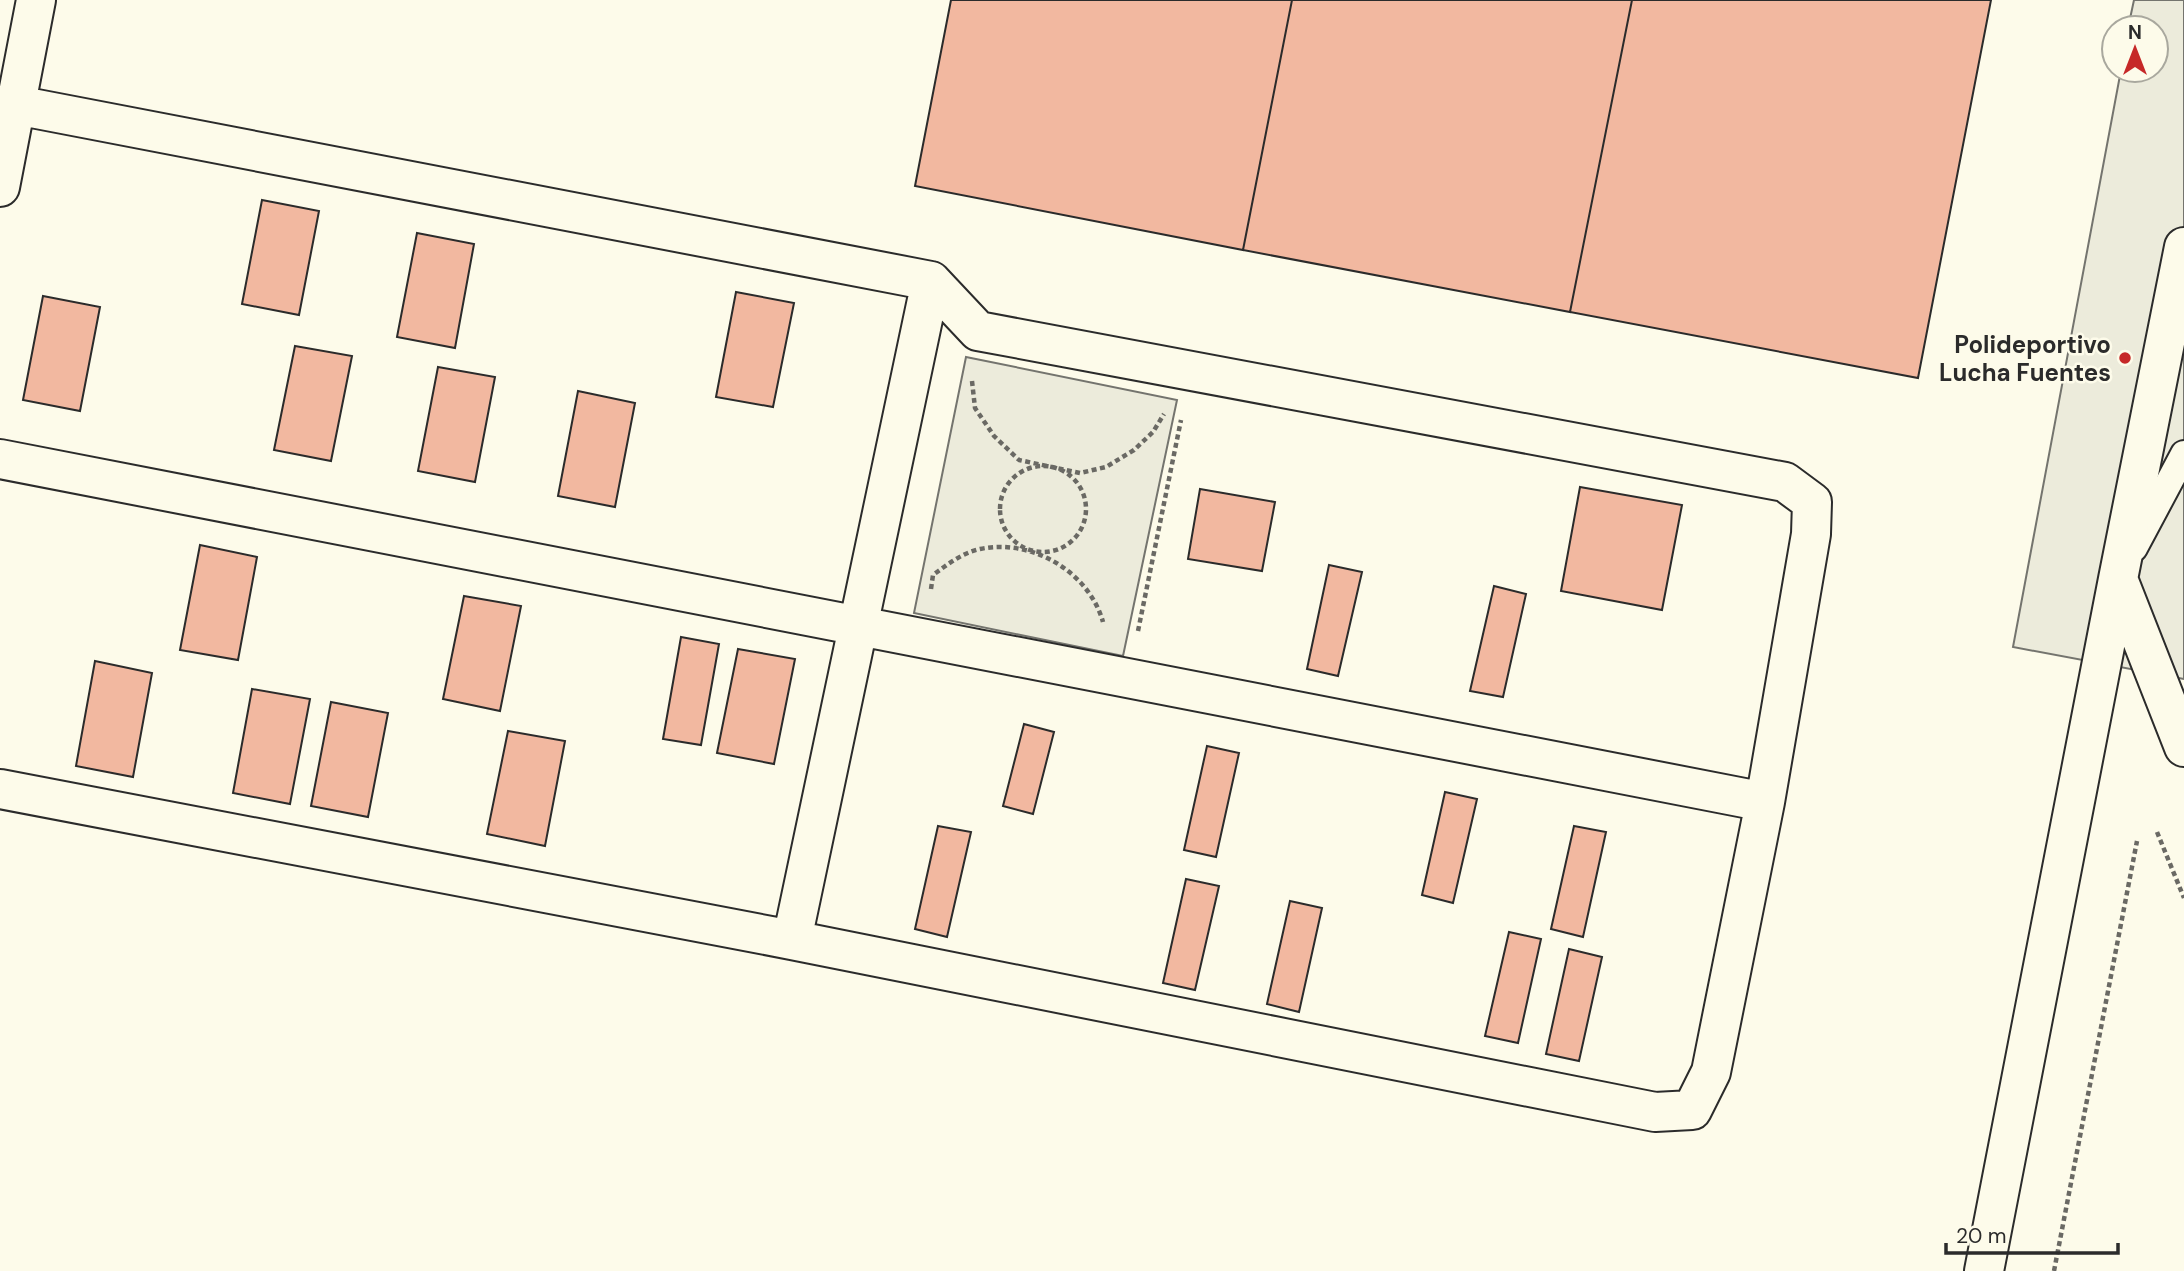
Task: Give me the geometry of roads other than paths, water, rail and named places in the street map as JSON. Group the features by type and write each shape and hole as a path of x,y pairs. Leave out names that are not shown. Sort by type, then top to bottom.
{"street":[{"path":"0,187 36,0"},
{"path":"0,789 792,940 1654,1112 1692,1110 1711,1072 1765,802 1811,534 1812,502 1786,482 978,331 931,281 16,105"},
{"path":"1984,1271 2184,247"},
{"path":"792,940 931,281"},
{"path":"0,459 1765,802"},
{"path":"2118,579 2184,747"}],"lane":[{"path":"2118,579 2184,454"}],"place":[{"name":"Polideportivo Lucha Fuentes","path":"2125,358"}]}
